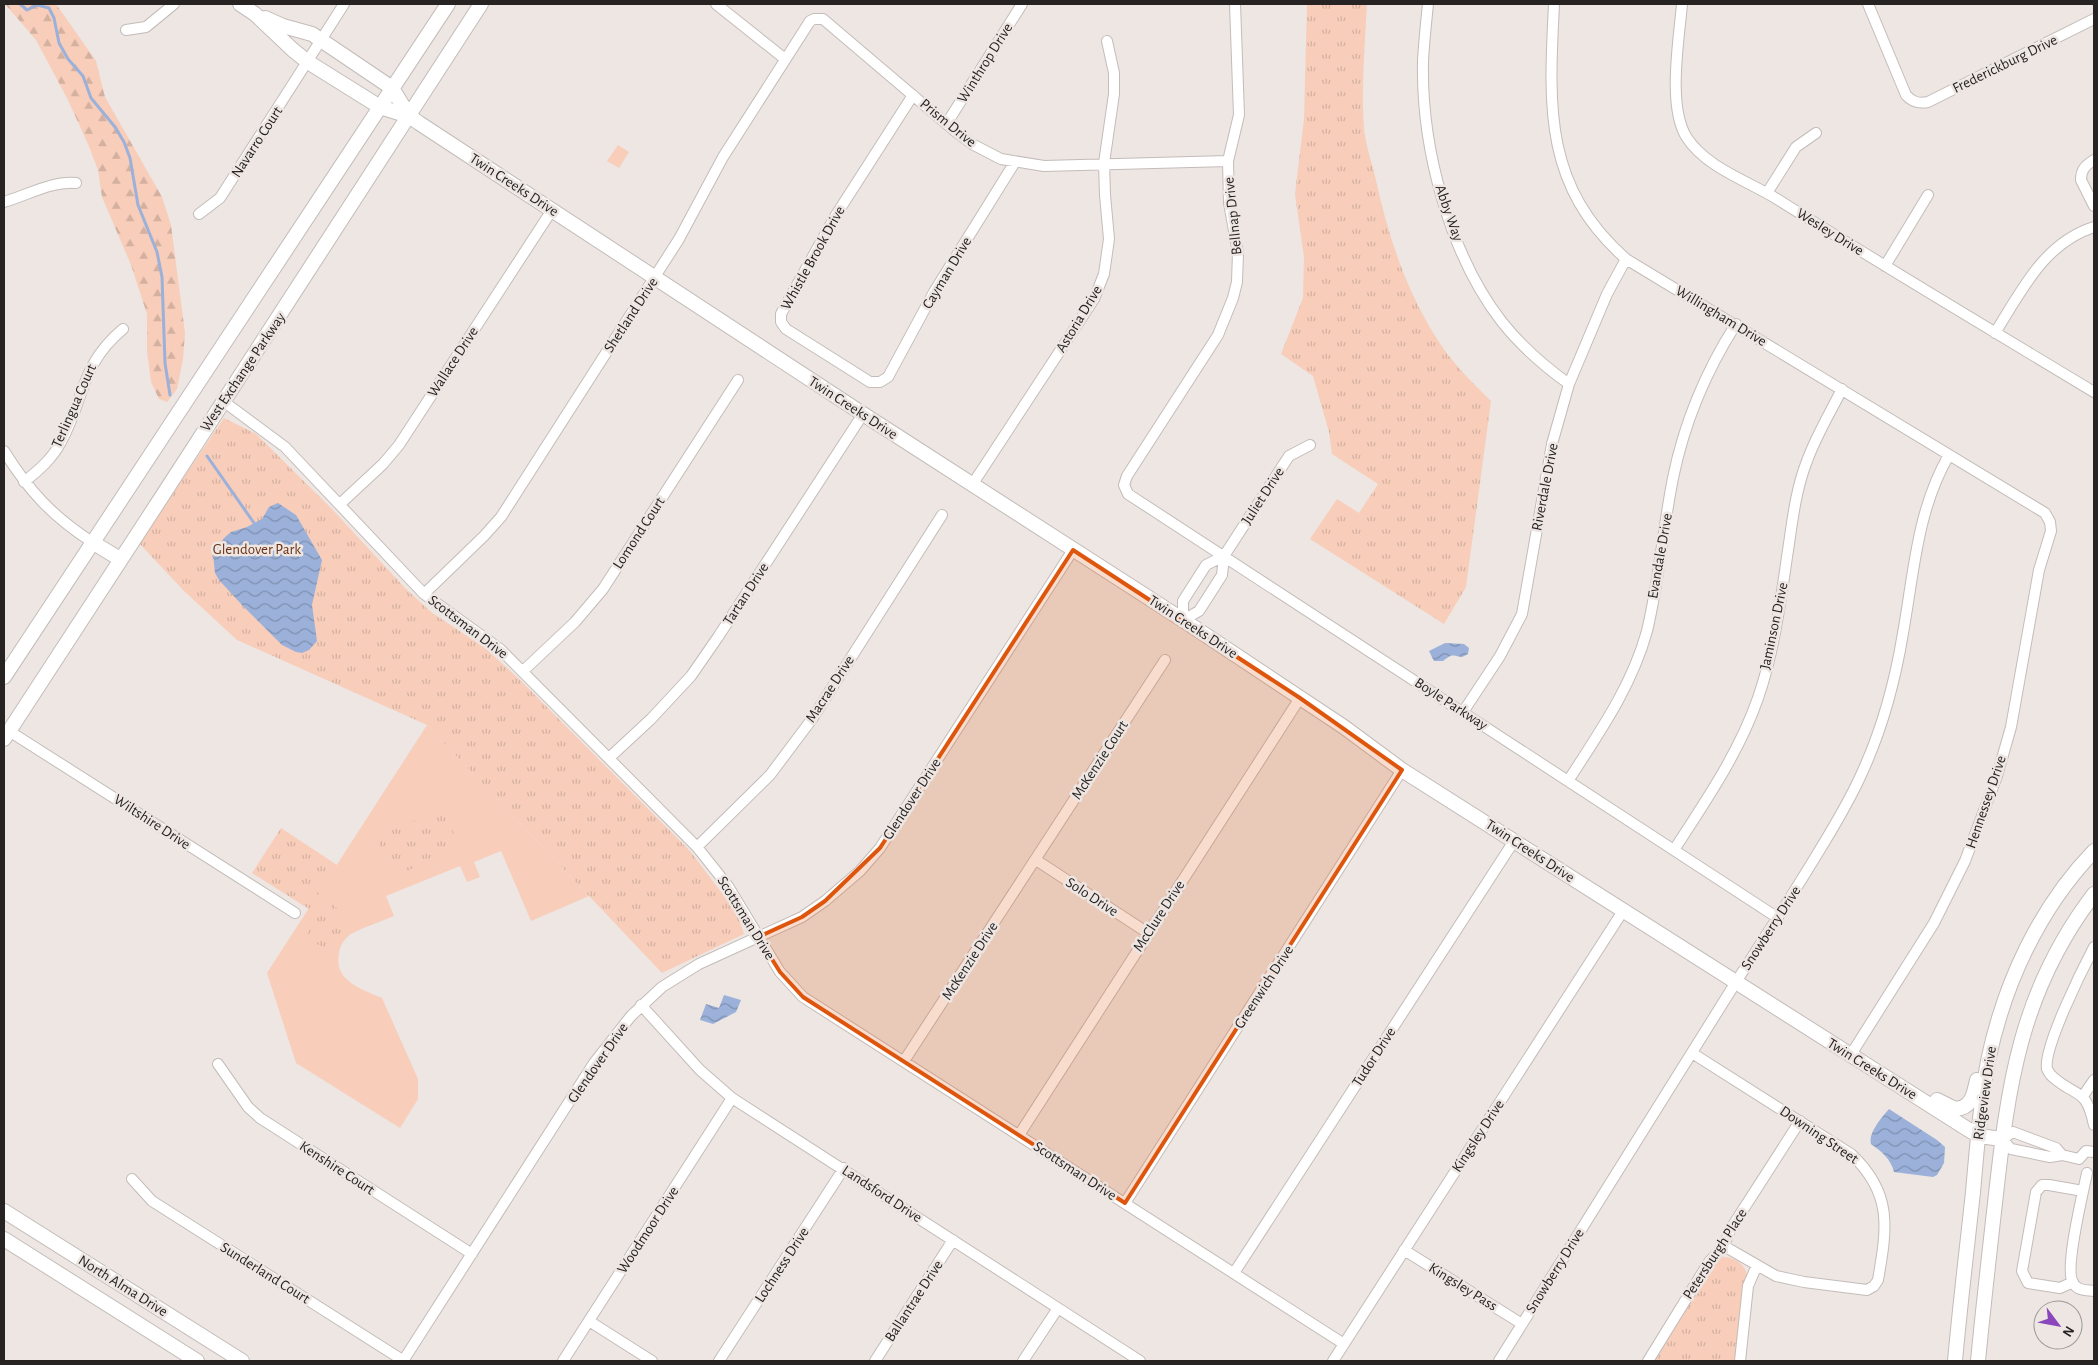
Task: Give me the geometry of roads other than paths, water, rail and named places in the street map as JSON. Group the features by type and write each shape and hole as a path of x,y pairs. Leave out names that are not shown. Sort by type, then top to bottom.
{"main road":[{"name":"Twin Creeks Drive","path":"240,4 255,14 283,26 308,32 321,40 392,88 409,116"},
{"name":"West Exchange Parkway","path":"4,677 448,4"},
{"name":"West Exchange Parkway","path":"6,735 328,243 481,4"},
{"name":"Twin Creeks Drive","path":"255,14 296,54 308,62 380,107 409,116 654,278 1183,620 1300,698 1402,770 1854,1059 1979,1136"},
{"path":"92,542 120,560"},
{"name":"Ridgeview Drive","path":"1955,1361 1984,1086 1993,1038 2008,992 2034,934 2057,897 2094,851"},
{"name":"Ridgeview Drive","path":"1978,1361 2002,1139 2011,1082 2028,1016 2055,955 2076,919 2094,894"},
{"path":"1854,1059 1880,1067 1951,1108 1956,1109 1965,1106 1974,1096 1985,1037 1997,1001 2021,961"},
{"path":"1979,1136 2002,1139"},
{"name":"North Alma Drive","path":"4,1211 242,1361"},
{"name":"North Alma Drive","path":"4,1240 197,1361"}],"street":[{"path":"126,30 146,27 174,4"},
{"name":"Navarro Court","path":"199,214 220,198 344,4"},
{"path":"716,4 785,59"},
{"name":"Winthrop Drive","path":"947,123 1022,4"},
{"name":"Bellnap Drive","path":"1125,489 1127,476 1218,335 1234,298 1237,282 1238,253 1229,202 1228,161 1238,115 1235,4"},
{"name":"Abby Way","path":"1428,4 1423,61 1426,119 1439,189 1453,227 1475,280 1503,323 1532,355 1569,384"},
{"name":"Willingham Drive","path":"1554,4 1550,74 1554,129 1559,157 1568,182 1580,206 1594,226 1626,259 1736,324 2045,514 2050,522"},
{"name":"Wesley Drive","path":"1682,4 1676,99 1684,132 1696,150 1706,159 1767,193 2094,392"},
{"name":"Frederickburg Drive","path":"1868,4 1906,95 1915,102 1928,102 2094,20"},
{"name":"Shetland Drive","path":"424,594 501,518 679,239 723,157 806,24 814,19"},
{"name":"Prism Drive","path":"814,19 823,19 972,144 994,156 1016,162 1044,166 1228,161"},
{"name":"Astoria Drive","path":"972,485 1094,299 1107,264 1109,240 1104,163 1114,94 1114,73 1107,41"},
{"name":"Whistle Brook Drive","path":"880,382 870,382 786,329 780,318 836,214 913,95"},
{"path":"1767,193 1796,147 1816,133"},
{"path":"2094,160 2084,167 2081,180 2094,206"},
{"name":"Cayman Drive","path":"880,382 888,377 934,292 1016,162"},
{"path":"4,202 53,184 76,183"},
{"path":"1885,266 1928,195"},
{"name":"Wallace Drive","path":"340,504 383,464 399,445 552,210"},
{"path":"1996,333 2045,257 2058,245 2082,231 2094,227"},
{"name":"Riverdale Drive","path":"1463,712 1500,656 1522,614 1552,444 1569,384 1607,294 1626,259"},
{"name":"Evandale Drive","path":"1568,781 1622,696 1632,674 1647,630 1673,478 1683,439 1711,367 1736,324"},
{"name":"Terlingua Court","path":"24,482 44,464 57,448 95,358 123,329"},
{"name":"Lomond Court","path":"522,671 575,622 603,589 738,380"},
{"name":"Jaminson Drive","path":"1674,850 1729,761 1758,697 1777,626 1793,519 1802,479 1807,461 1842,390"},
{"name":"Scottsman Drive","path":"223,401 284,447 424,594 489,640 697,847 728,886 780,972 804,997 1344,1344"},
{"name":"Tartan Drive","path":"609,758 651,719 691,676 863,414"},
{"name":"Juliet Drive","path":"1224,556 1206,565 1183,601 1183,620 1199,611 1222,575 1224,556 1289,456 1310,445"},
{"path":"4,451 24,482 54,514 92,542"},
{"name":"Snowberry Drive","path":"1499,1361 1840,818 1879,733 1893,684 1919,532 1930,494 1939,472 1949,455"},
{"name":"Boyle Parkway","path":"1125,489 1133,498 1778,918"},
{"name":"Macrae Drive","path":"697,847 770,775 812,719 942,516"},
{"name":"Hennessey Drive","path":"1854,1059 1934,923 1965,861 1977,831 1997,776 2011,727 2039,570 2051,531 2050,522"},
{"name":"Glendover Drive","path":"403,1361 594,1063 614,1035 641,1005 681,974 802,918 860,871 880,848 1073,550"},
{"name":"McKenzie Court","path":"1036,860 1164,660"},
{"name":"McClure Drive","path":"1019,1135 1300,698"},
{"name":"Wiltshire Drive","path":"6,735 295,913"},
{"name":"Greenwich Drive","path":"1125,1203 1402,770"},
{"name":"Tudor Drive","path":"1234,1273 1514,841"},
{"name":"Solo Drive","path":"1036,860 1148,933"},
{"name":"McKenzie Drive","path":"904,1061 1036,860"},
{"name":"Kingsley Drive","path":"1333,1361 1623,911"},
{"path":"2094,947 2080,973 2061,1018 2048,1058 2047,1070 2053,1078 2083,1096 2091,1110 2094,1125"},
{"name":"Landsford Drive","path":"641,1005 700,1070 732,1098 844,1168 1140,1361"},
{"name":"Downing Street","path":"1692,1053 1851,1154 1864,1166 1878,1189 1884,1207 1884,1231 1878,1280 1874,1286 1867,1290 1791,1280 1776,1276 1757,1265"},
{"name":"Kenshire Court","path":"218,1064 248,1107 260,1118 472,1254"},
{"path":"2083,1096 2094,1080"},
{"name":"Woodmoor Drive","path":"563,1361 732,1098"},
{"name":"Petersburgh Place","path":"1648,1361 1709,1262 1724,1246 1730,1230 1800,1121"},
{"path":"2062,1155 2056,1148 2013,1132 2002,1139 2012,1149 2021,1152 2050,1157 2062,1155 2079,1159"},
{"path":"2079,1159 2086,1151 2094,1152"},
{"path":"2079,1159 2081,1167 2090,1172 2083,1191 2069,1266 2072,1282 2080,1289 2094,1291"},
{"name":"Lochness Drive","path":"719,1361 844,1168"},
{"name":"Sunderland Court","path":"132,1179 152,1201 403,1361"},
{"path":"2072,1282 2060,1288 2028,1283 2022,1271 2036,1192 2042,1185 2083,1191"},
{"name":"Ballantrae Drive","path":"875,1361 954,1240"},
{"path":"1724,1246 1757,1265 1748,1286 1740,1361"},
{"name":"Kingsley Pass","path":"1404,1250 1522,1324"},
{"path":"1023,1361 1058,1308"},
{"path":"590,1321 652,1361"}],"water":[{"path":"278,503 296,515 322,560 312,605 317,641 309,650 302,653 282,645 242,605 215,573 213,554 224,538 231,532 247,527 262,519 269,507"},
{"path":"1445,643 1464,644 1469,648 1468,654 1462,657 1448,657 1443,661 1434,661 1429,651"},
{"path":"724,995 741,1000 736,1012 713,1024 700,1020 706,1004 719,1008"},
{"path":"1889,1109 1945,1147 1944,1163 1937,1175 1933,1177 1894,1172 1888,1159 1871,1144 1874,1130"}],"waterway":[{"path":"20,4 27,10 37,5 49,8 54,18 59,43 68,59 83,76 91,98 115,127 124,142 130,158 138,205 157,252 162,277 165,363 170,395"},
{"path":"207,456 254,523"}],"park label":[{"name":"Glendover Park","path":"257,549"}]}
